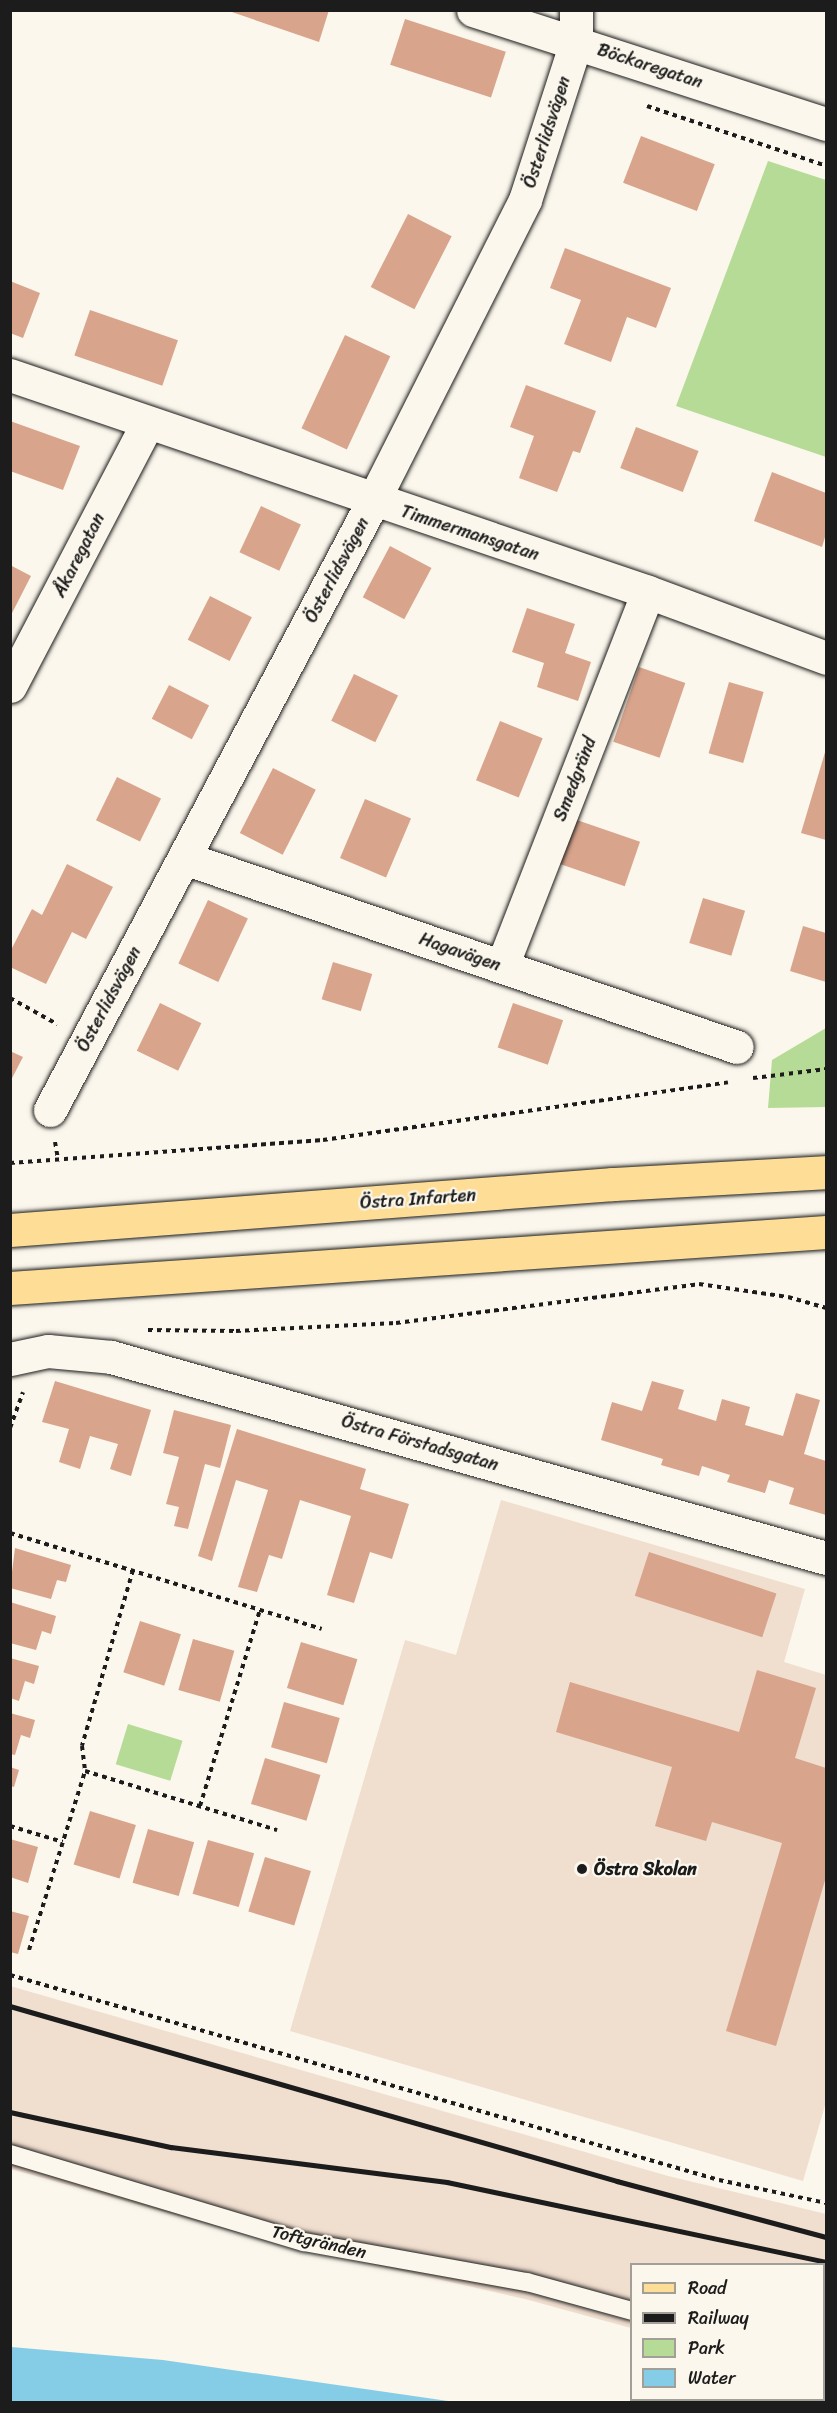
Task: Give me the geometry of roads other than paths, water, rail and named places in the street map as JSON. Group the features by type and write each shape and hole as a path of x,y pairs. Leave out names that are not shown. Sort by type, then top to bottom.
{"main road":[{"name":"Östra Infarten","path":"10,1230 613,1184 826,1173"},
{"path":"10,1288 826,1232"}],"street":[{"name":"Böckaregatan","path":"473,10 576,26 826,124"},
{"name":"Österlidsvägen","path":"50,1110 373,501 525,200 576,26"},
{"name":"Timmermansgatan","path":"10,375 373,501 648,592 826,658"},
{"name":"Åkaregatan","path":"10,686 147,424"},
{"name":"Smedgränd","path":"502,966 648,592"},
{"name":"Hagavägen","path":"184,858 737,1047"},
{"name":"Östra Förstadsgatan","path":"10,1359 48,1351 111,1357 826,1558"}],"lane":[{"name":"Toftgränden","path":"10,2154 304,2242 527,2282 630,2310"}],"water":[{"path":"11,2347 163,2360 455,2402 11,2402"}],"railway":[{"path":"10,2006 617,2181 826,2237"},
{"path":"10,2112 171,2147 447,2182 826,2262"}],"place":[{"name":"Östra Skolan","path":"582,1869"}]}
